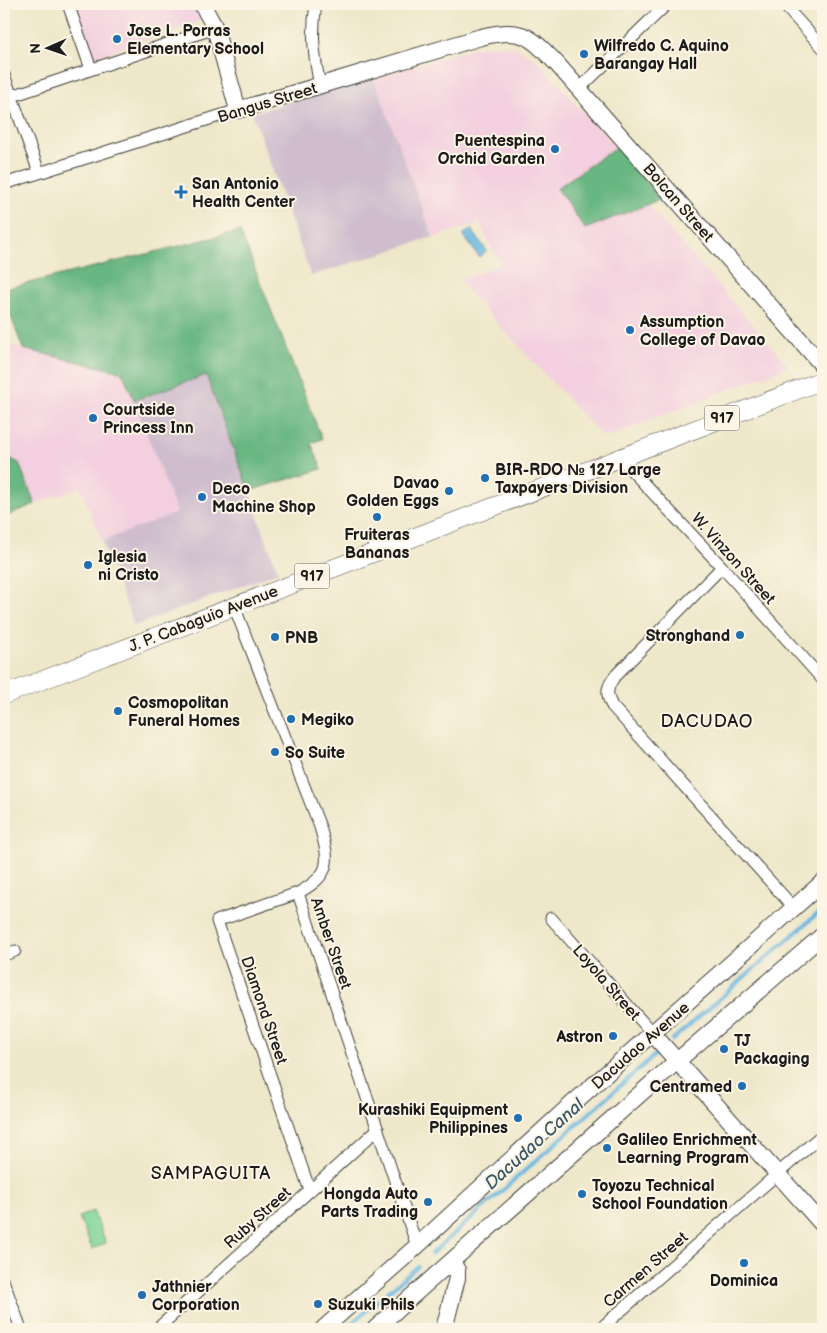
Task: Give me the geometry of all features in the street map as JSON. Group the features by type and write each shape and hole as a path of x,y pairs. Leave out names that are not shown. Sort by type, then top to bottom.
{"main road":[{"path":"202,4 215,28 238,110"},
{"name":"Bangus Street","path":"238,110 495,34 515,32 532,41"},
{"name":"Bolcan Street","path":"532,41 549,56 579,89 823,366"},
{"name":"J. P. Cabaguio Avenue","path":"4,695 823,380"},
{"name":"Dacudao Avenue","path":"323,1329 562,1113 823,882"},
{"path":"375,1329 676,1062 823,935"},
{"name":"Loyola Street","path":"653,1034 823,1225"},
{"path":"444,1329 458,1278 457,1270 452,1262"}],"street":[{"path":"68,4 92,69"},
{"path":"316,4 312,35 320,86"},
{"path":"579,89 667,4"},
{"path":"783,4 823,48"},
{"path":"12,96 215,28"},
{"path":"4,74 40,172"},
{"name":"Bangus Street","path":"4,184 238,110"},
{"name":"W. Vinzon Street","path":"620,458 722,567 823,680"},
{"path":"722,567 616,675 610,682 608,698 612,706 794,908"},
{"name":"Amber Street","path":"234,606 320,827 327,856 326,864 318,881 298,893 417,1246"},
{"name":"Diamond Street","path":"298,893 217,921 310,1191"},
{"name":"Loyola Street","path":"551,918 653,1034"},
{"path":"4,955 15,951"},
{"name":"Ruby Street","path":"157,1329 378,1129"},
{"name":"Carmen Street","path":"600,1329 823,1134"},
{"path":"4,1283 21,1329"}],"shaded area":[{"name":"Jose L. Porras Elementary School","path":"75,4 196,4 203,20 93,58"},
{"path":"501,45 516,48 536,60 616,147 557,188 585,229 647,204 789,366 604,438 469,293 461,280 500,264 479,223 433,237 374,79 473,48"},
{"path":"374,79 433,237 311,276 252,113"},
{"path":"4,343 122,372 178,513 102,541 80,487 35,504 19,463 4,455"},
{"path":"206,375 278,572 134,626 102,541 177,513 134,400"}],"green space":[{"path":"616,147 661,199 585,229 557,188"},
{"path":"240,231 322,439 311,443 322,469 249,491 206,375 134,400 122,372 23,349 4,298 4,289"},
{"path":"4,455 19,463 35,504 4,517"},
{"path":"93,1211 106,1243 92,1249 79,1217"}],"water":[{"path":"471,229 487,251 479,257 463,235"}],"waterway":[{"name":"Dacudao Canal","path":"672,1040 823,909"},
{"name":"Dacudao Canal","path":"431,1254 656,1054"},
{"name":"Dacudao Canal","path":"345,1329 418,1266"}],"place":[{"name":"Jose L. Porras Elementary School","path":"117,39"},
{"name":"Wilfredo C. Aquino Barangay Hall","path":"584,54"},
{"name":"Puentespina Orchid Garden","path":"555,149"},
{"name":"San Antonio Health Center","path":"181,192"},
{"name":"Assumption College of Davao","path":"630,330"},
{"name":"Courtside Princess Inn","path":"93,418"},
{"name":"BIR-RDO № 127 Large Taxpayers Division","path":"485,478"},
{"name":"Davao Golden Eggs","path":"449,491"},
{"name":"Deco Machine Shop","path":"202,497"},
{"name":"Fruiteras Bananas","path":"377,517"},
{"name":"Iglesia ni Cristo","path":"88,565"},
{"name":"Stronghand","path":"740,635"},
{"name":"PNB","path":"275,637"},
{"name":"Cosmopolitan Funeral Homes","path":"118,711"},
{"name":"Megiko","path":"291,719"},
{"name":"So Suite","path":"275,752"},
{"name":"Astron","path":"613,1036"},
{"name":"TJ Packaging","path":"724,1049"},
{"name":"Centramed","path":"742,1086"},
{"name":"Kurashiki Equipment Philippines","path":"518,1118"},
{"name":"Galileo Enrichment Learning Program","path":"607,1148"},
{"name":"Toyozu Technical School Foundation","path":"582,1194"},
{"name":"Hongda Auto Parts Trading","path":"428,1202"},
{"name":"Dominica","path":"744,1263"},
{"name":"Jathnier Corporation","path":"142,1295"},
{"name":"Suzuki Phils","path":"318,1304"}],"district":[{"name":"DACUDAO","path":"707,721"},
{"name":"SAMPAGUITA","path":"211,1173"}]}
